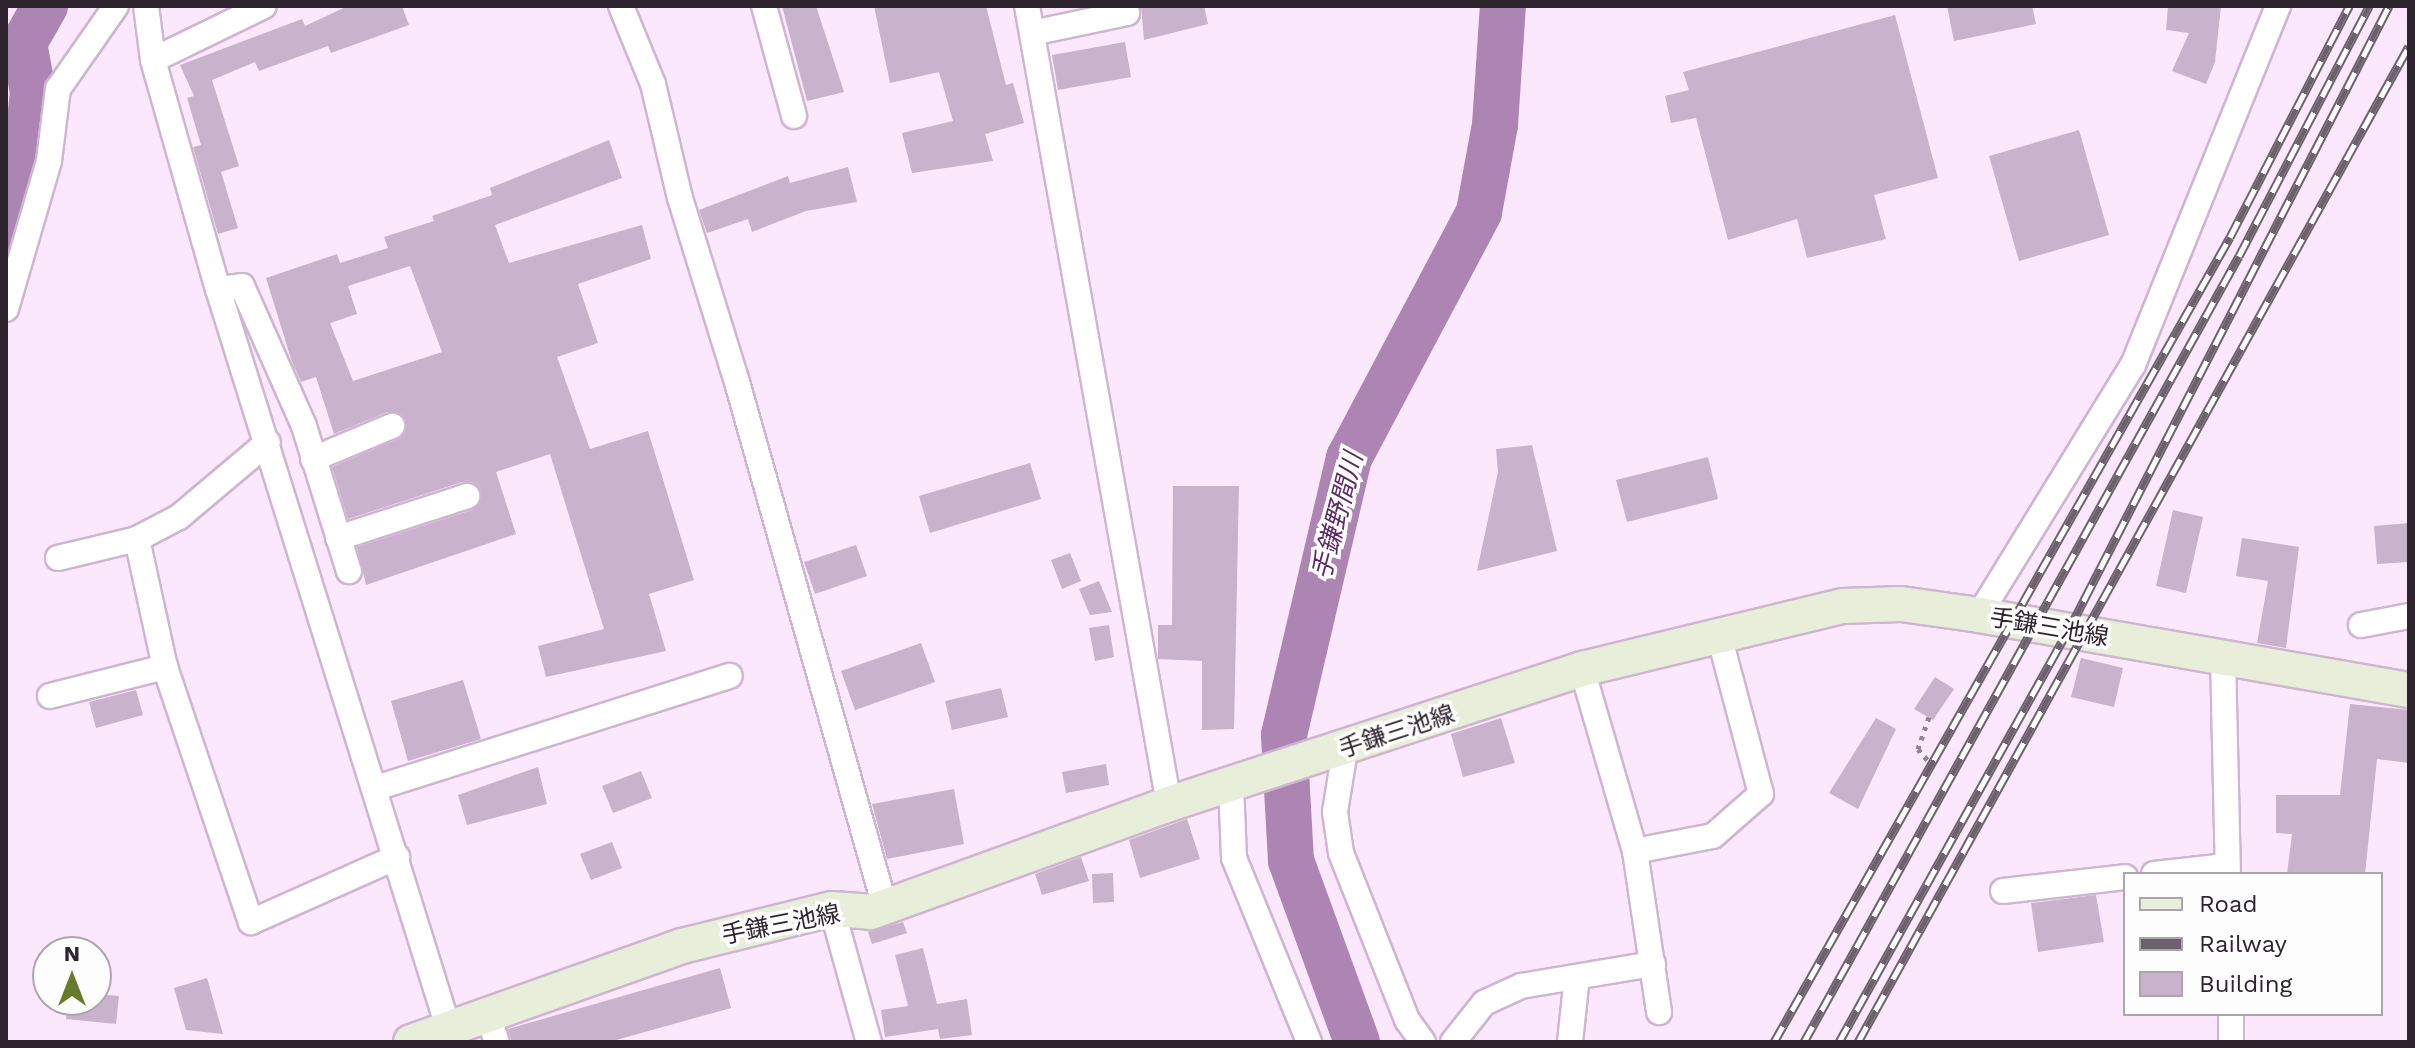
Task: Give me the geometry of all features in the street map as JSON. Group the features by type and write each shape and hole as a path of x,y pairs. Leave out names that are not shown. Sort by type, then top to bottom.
{"main road":[{"name":"手鎌三池線","path":"411,1042 449,1030 492,1028 682,946 832,909 871,912 1169,804 1345,750 1582,669 1843,606 1901,604 1979,615 2409,690"}],"street":[{"path":"6,309 49,161 58,89 116,6"},
{"path":"146,6 153,60 218,289 294,522 449,1030"},
{"path":"153,60 264,6"},
{"path":"621,6 653,84 680,198 737,382 885,907"},
{"path":"764,6 794,116"},
{"path":"1027,6 1169,804"},
{"path":"1032,33 1127,13 1125,6"},
{"path":"1979,615 2133,365 2278,6"},
{"path":"218,289 242,286 313,459 349,571"},
{"path":"313,459 392,426"},
{"path":"58,558 137,539 179,517 268,442"},
{"path":"338,538 467,496"},
{"path":"294,522 328,509"},
{"path":"137,539 165,667 251,922 397,857"},
{"path":"2361,625 2409,616"},
{"path":"1635,851 1713,836 1761,794 1719,635"},
{"path":"2191,872 2228,870 2223,656"},
{"path":"50,696 165,667"},
{"path":"1582,669 1635,851 1659,1012"},
{"path":"376,788 730,676"},
{"path":"1345,750 1335,812 1341,853 1407,1020 1423,1042"},
{"path":"1231,783 1234,858 1309,1042"},
{"path":"2003,891 2123,877"},
{"path":"832,909 869,1042"},
{"path":"1453,1042 1484,1003 1521,986 1653,964"},
{"path":"1570,1042 1577,977"},
{"path":"2231,1016 2231,1042"}],"path":[{"path":"1929,717 1918,749 1933,766"}],"building":[{"path":"348,6 402,6 409,25 331,53 328,46 259,71 255,62 212,80 239,166 221,172 238,228 218,234 193,147 201,145 187,98 194,96 180,65 302,19 305,26"},
{"path":"782,6 816,6 844,92 807,101"},
{"path":"874,6 986,6 1006,85 1013,83 1024,123 985,134 993,161 912,173 902,133 953,121 939,72 890,83"},
{"path":"1141,6 1204,6 1208,24 1144,40"},
{"path":"1947,6 2032,6 2036,24 1954,41"},
{"path":"2168,6 2221,6 2215,62 2206,84 2172,71 2189,33 2166,30"},
{"path":"1895,15 1938,178 1874,195 1886,239 1807,258 1797,219 1728,240 1696,118 1671,123 1665,96 1689,90 1683,72"},
{"path":"1125,42 1131,77 1058,90 1052,55"},
{"path":"2079,130 2109,235 2019,261 1989,156"},
{"path":"609,140 622,178 495,225 509,263 642,225 651,259 578,284 598,343 557,357 590,449 648,431 694,580 649,594 666,651 546,677 538,646 604,629 550,454 496,472 516,534 366,585 357,547 472,510 481,492 476,484 462,482 348,519 332,467 398,439 406,421 400,414 387,412 334,434 316,377 301,382 292,362 266,278 337,254 340,263 388,248 384,237 434,221 432,216 492,195 490,188","holes":["410,266 442,352 353,381 330,323 357,314 348,286"]},
{"path":"848,167 857,202 806,211 752,232 748,219 707,233 699,210 788,176 790,183"},
{"path":"1532,445 1557,551 1477,571 1498,472 1496,449"},
{"path":"1708,457 1718,499 1627,522 1616,480"},
{"path":"1030,463 1041,499 930,533 919,496"},
{"path":"1173,486 1239,486 1234,729 1202,730 1202,661 1158,659 1158,625 1172,625"},
{"path":"2173,510 2203,517 2186,593 2156,586"},
{"path":"2409,523 2409,562 2377,564 2374,526"},
{"path":"2242,538 2299,547 2286,648 2257,643 2268,581 2236,576"},
{"path":"856,545 867,576 815,594 804,562"},
{"path":"1070,553 1081,581 1062,589 1051,560"},
{"path":"1099,581 1112,612 1090,615 1079,589"},
{"path":"1109,625 1114,657 1095,661 1089,628"},
{"path":"921,643 935,682 855,710 841,671"},
{"path":"2081,658 2123,668 2114,707 2071,697"},
{"path":"1935,677 1954,689 1933,720 1914,709"},
{"path":"463,680 481,739 408,761 391,701"},
{"path":"1001,688 1008,717 952,730 945,701"},
{"path":"136,690 143,715 96,728 89,702"},
{"path":"2350,704 2409,710 2409,763 2377,759 2365,872 2287,872 2292,834 2276,833 2276,795 2340,795"},
{"path":"1501,718 1515,763 1463,777 1451,734"},
{"path":"1876,718 1896,729 1858,809 1829,793"},
{"path":"1106,764 1109,785 1066,793 1062,772"},
{"path":"538,767 547,804 467,825 458,795"},
{"path":"641,771 652,798 613,813 602,786"},
{"path":"954,789 964,844 887,859 872,804"},
{"path":"1187,819 1200,859 1140,878 1129,840"},
{"path":"612,842 622,868 591,880 580,854"},
{"path":"1081,857 1089,881 1042,895 1035,874"},
{"path":"1113,873 1114,902 1093,903 1092,874"},
{"path":"2096,895 2104,942 2038,952 2031,903"},
{"path":"903,922 907,933 872,944 868,932"},
{"path":"923,948 937,1004 967,999 972,1035 940,1039 938,1029 885,1037 881,1010 908,1006 895,955"},
{"path":"720,968 731,1008 609,1042 512,1042 508,1029"},
{"path":"207,978 223,1034 186,1030 174,988"},
{"path":"112,995 119,996 116,1024 66,1019 66,1016 112,1016"}],"waterway":[{"path":"6,240 24,179 33,92 24,43 45,6"},
{"name":"手鎌野間川","path":"1357,1042 1291,861 1284,735 1349,458 1479,212 1495,125 1503,6"}],"railway":[{"path":"1774,1042 2230,237 2349,6"},
{"path":"1804,1042 2239,256 2369,6"},
{"path":"1839,1042 2067,633 2389,6"},
{"path":"1858,1042 2409,46"}]}
